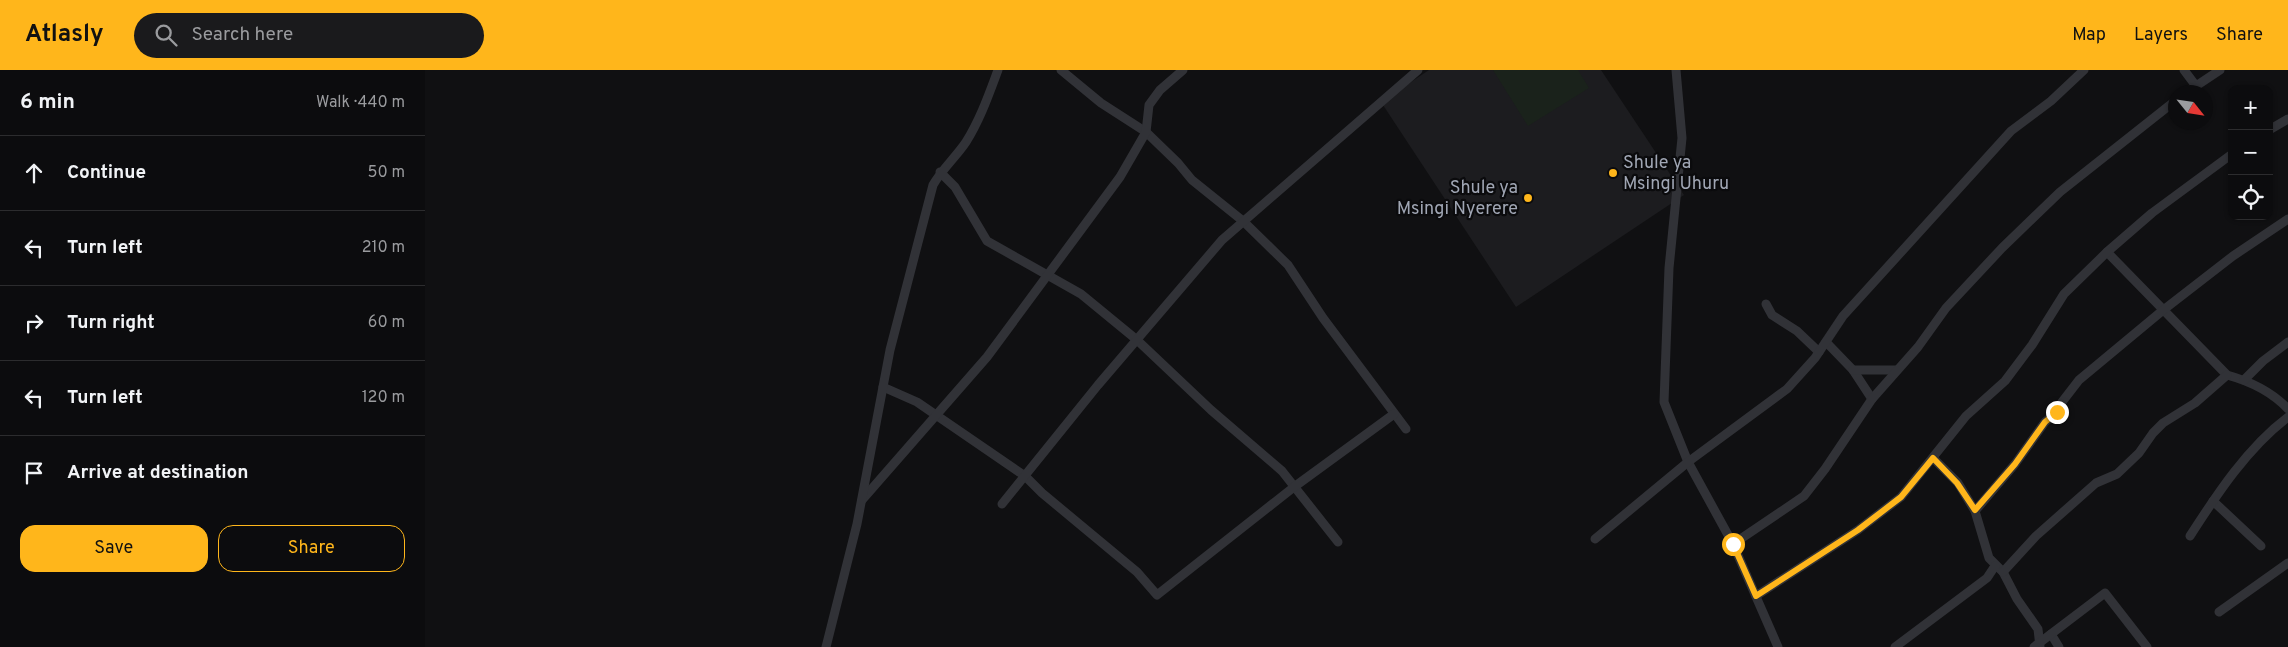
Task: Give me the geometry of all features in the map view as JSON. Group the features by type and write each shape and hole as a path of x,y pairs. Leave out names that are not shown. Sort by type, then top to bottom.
{"street":[{"path":"826,647 861,501 890,350 933,185 940,172 965,144 974,129 998,70"},
{"path":"1061,70 1101,103 1146,132 1178,163 1192,180 1243,221 1289,265 1323,318 1406,429"},
{"path":"861,501 987,357 1120,177 1146,132 1149,105 1160,90 1183,70"},
{"path":"1002,504 1097,385 1222,240 1418,70"},
{"path":"1676,70 1682,138 1669,268 1664,402 1688,462 1733,544 1777,647"},
{"path":"1595,539 1688,462 1787,389 1819,352 1843,316 2011,131 2051,101 2085,70"},
{"path":"2184,70 2195,85"},
{"path":"2198,85 2220,70"},
{"path":"1733,544 1804,496 1825,469 1872,399 1896,370 1919,347 1946,308 2002,248 2059,192 2168,106"},
{"path":"2273,128 2288,119"},
{"path":"1756,596 1858,530 1901,497 1966,416 2005,381 2032,345 2065,294 2107,252 2152,213 2228,157"},
{"path":"940,172 955,187 987,241 1081,294 1137,340 1211,410 1282,471 1338,542"},
{"path":"1975,510 2015,464 2045,422 2057,412 2062,402 2079,380 2162,311 2233,256 2288,219"},
{"path":"2107,252 2162,311 2227,375 2244,380 2280,400 2288,409"},
{"path":"1766,304 1772,315 1797,331 1819,352"},
{"path":"1826,342 1853,370 1872,399"},
{"path":"2244,380 2263,361 2288,342"},
{"path":"1853,370 1896,370"},
{"path":"2003,572 2036,536 2096,484 2117,474 2139,454 2153,433 2163,423 2195,403 2227,375"},
{"path":"883,387 917,402 1025,476 1041,493 1137,572 1157,595 1294,488 1394,414"},
{"path":"2190,536 2213,501 2271,430 2288,417"},
{"path":"1933,458 1957,483 1975,510 1989,558 2003,572 2017,599 2039,629 2038,645"},
{"path":"2213,501 2261,546"},
{"path":"2219,612 2288,563"},
{"path":"1895,647 1987,578 1995,566"},
{"path":"2038,645 2105,593 2147,647"},
{"path":"2051,634 2059,647"}],"shaded area":[{"path":"1429,70 1601,70 1684,195 1516,307 1381,102"},
{"path":"1493,70 1578,70 1589,88 1528,126"}],"place":[{"name":"Shule ya Msingi Uhuru","path":"1613,173"},
{"name":"Shule ya Msingi Nyerere","path":"1528,198"}],"route":[{"path":"1733,544 1756,596 1858,530 1901,497 1933,458 1957,483 1975,510 1987,499 2015,464 2045,422 2057,412"}]}
